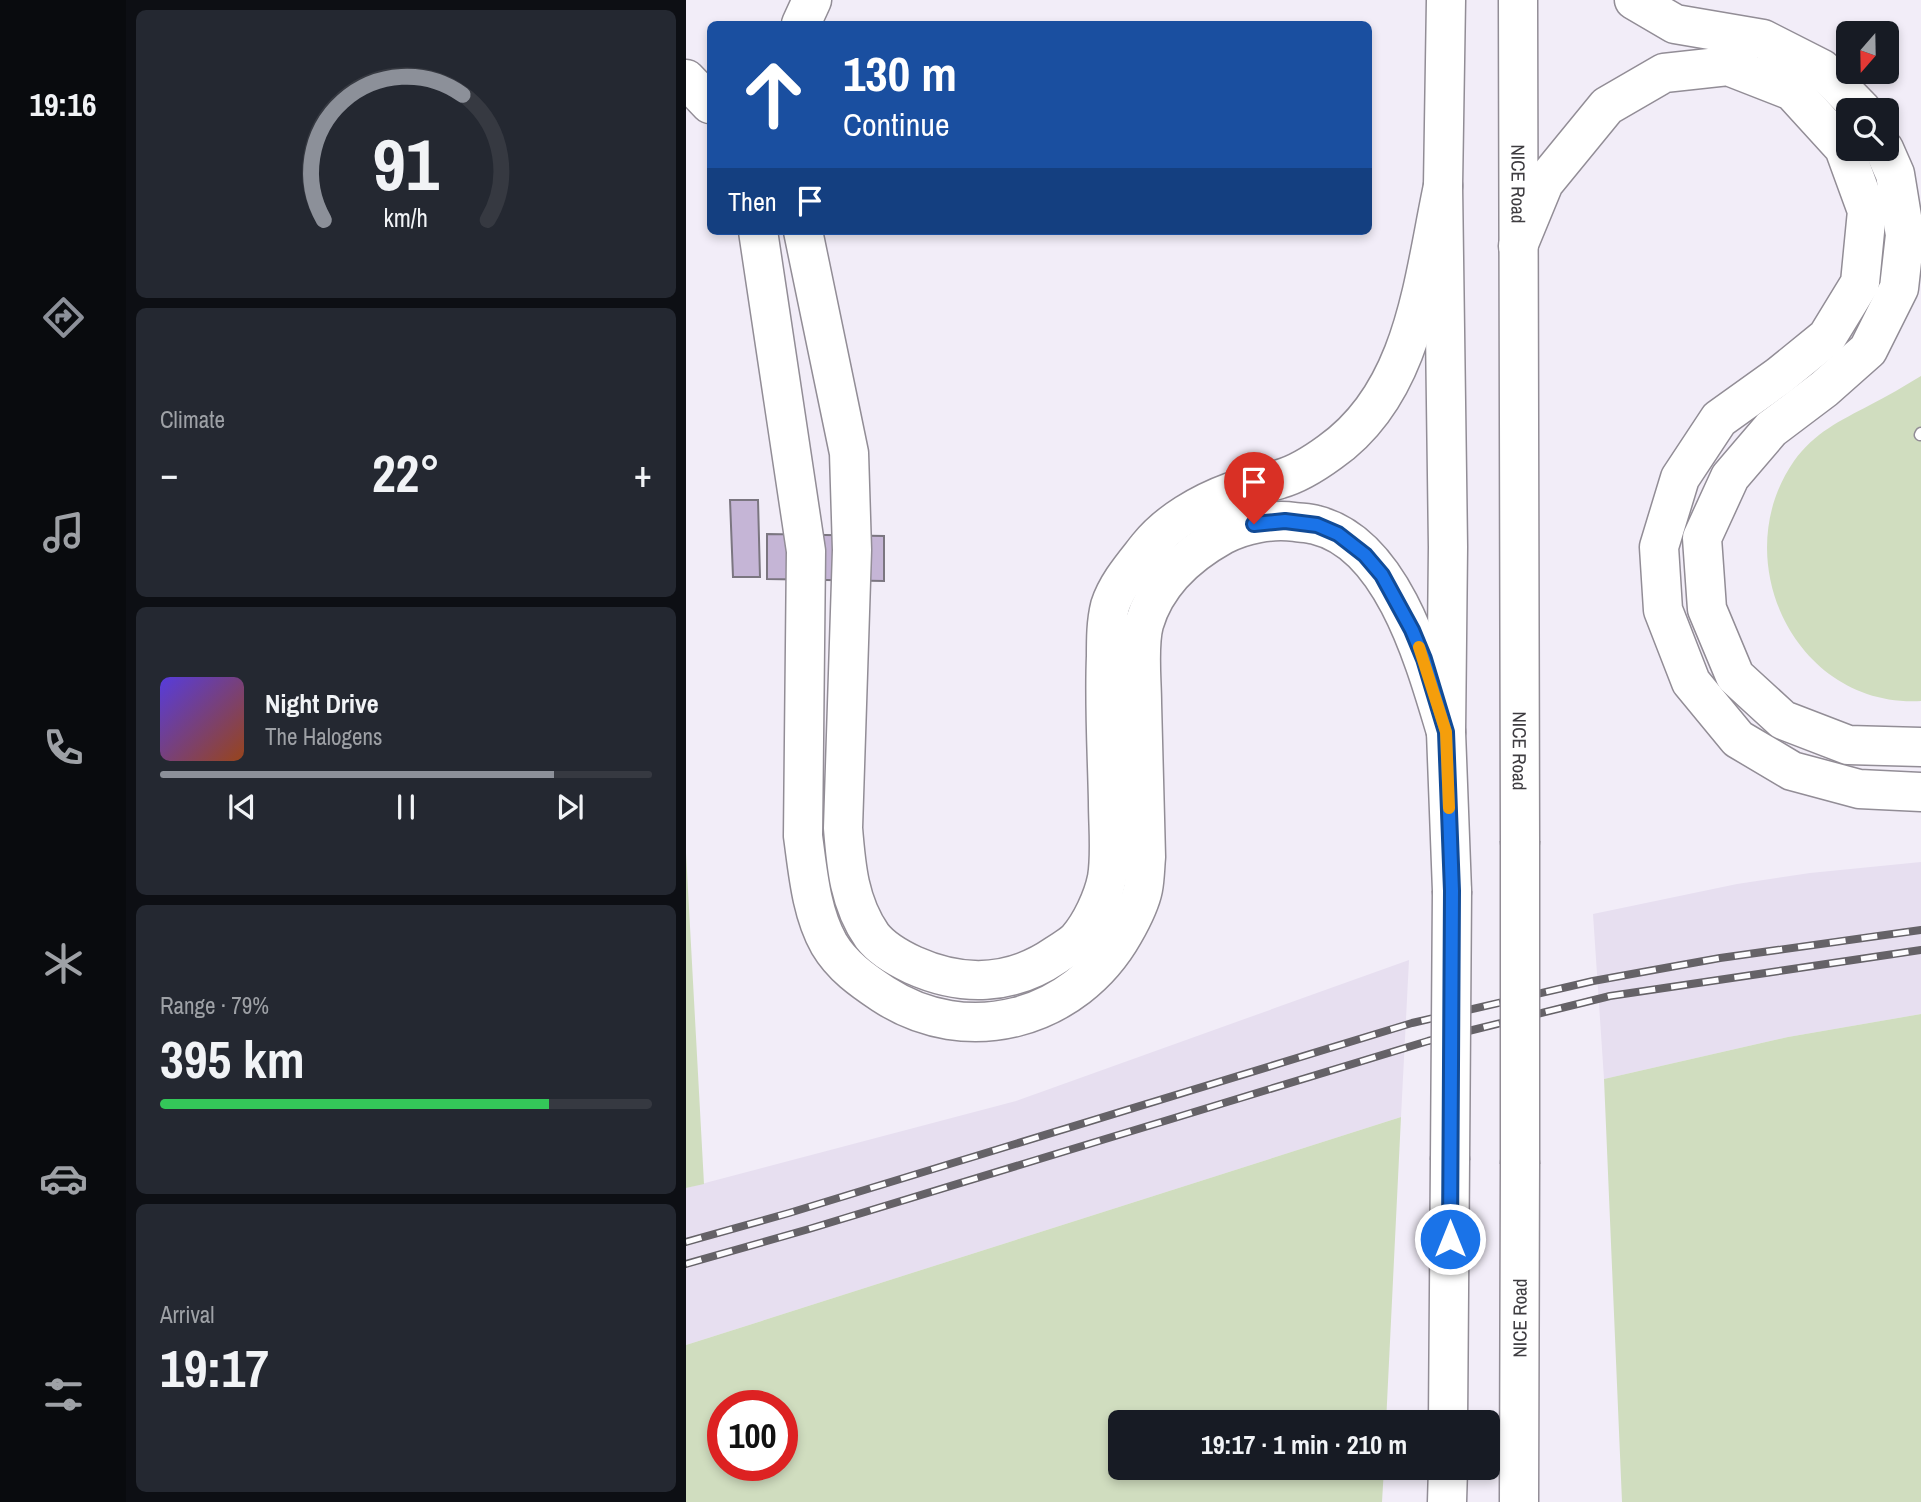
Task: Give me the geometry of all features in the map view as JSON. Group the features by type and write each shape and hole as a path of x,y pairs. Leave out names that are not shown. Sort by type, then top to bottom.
{"highway":[{"path":"802,21 812,0"},
{"path":"1446,0 1443,186 1448,547 1446,732 1452,891 1448,1410"},
{"name":"NICE Road","path":"1518,0 1519,1502"},
{"path":"1634,0 1675,24 1763,39 1822,69 1850,98"},
{"path":"1518,246 1544,183 1607,106 1664,73 1728,66 1792,91 1844,148 1867,211 1860,283 1827,337 1719,419 1680,478 1659,547 1663,610 1691,682 1738,739 1792,771 1859,789 1921,792"},
{"path":"686,79 707,101"},
{"path":"1889,161 1895,174 1905,236 1899,288 1867,350 1824,389 1771,429 1730,477 1702,538 1707,609 1735,676 1783,720 1848,745 1921,747"},
{"path":"804,235 849,453 852,550 843,828 846,872 856,910 874,939 898,958 933,974 968,981 1004,978 1040,966 1076,941 1093,916 1107,878 1105,676 1111,603 1128,573 1153,541 1188,513 1231,492 1283,478 1315,463 1345,442 1373,413 1390,385 1411,334 1443,186"},
{"path":"759,235 806,551 803,836 808,873 815,910 829,943 846,967 870,985 904,1007 933,1018 970,1023 1001,1021 1031,1013 1055,1002 1098,971 1114,951 1137,907 1143,888 1146,857 1141,667 1143,627 1151,605 1185,559 1229,532 1254,524 1285,521 1317,525 1338,534 1365,555 1382,575 1412,630 1424,659 1446,732"},
{"path":"1447,1502 1448,1480"}],"shaded area":[{"path":"1921,862 1921,1014 1788,1037 1604,1079 1593,914 1737,884 1810,873"},
{"path":"1409,960 1401,1117 686,1345 686,1188 1016,1101"}],"green space":[{"path":"1921,376 1921,701 1877,697 1839,680 1808,654 1785,621 1771,582 1767,541 1775,500 1794,461 1802,451 1848,416"},
{"path":"686,853 704,1184 686,1188"},
{"path":"1921,1014 1921,1502 1622,1502 1604,1079 1788,1037"},
{"path":"1401,1117 1387,1410 1108,1410 1108,1480 1383,1480 1382,1502 686,1502 686,1345"}],"building":[{"path":"730,500 758,500 760,577 733,577"},
{"path":"767,534 884,536 884,581 767,579"}],"railway":[{"path":"686,1242 1412,1023 1593,981 1720,958 1921,930"},
{"path":"686,1264 1428,1041 1610,996 1921,950"}],"slow traffic":[{"path":"1419,647 1446,732 1449,808"}],"route":[{"path":"1254,524 1285,521 1317,525 1338,534 1365,555 1382,575 1412,630 1424,659 1446,732 1452,891 1450,1239"}]}
